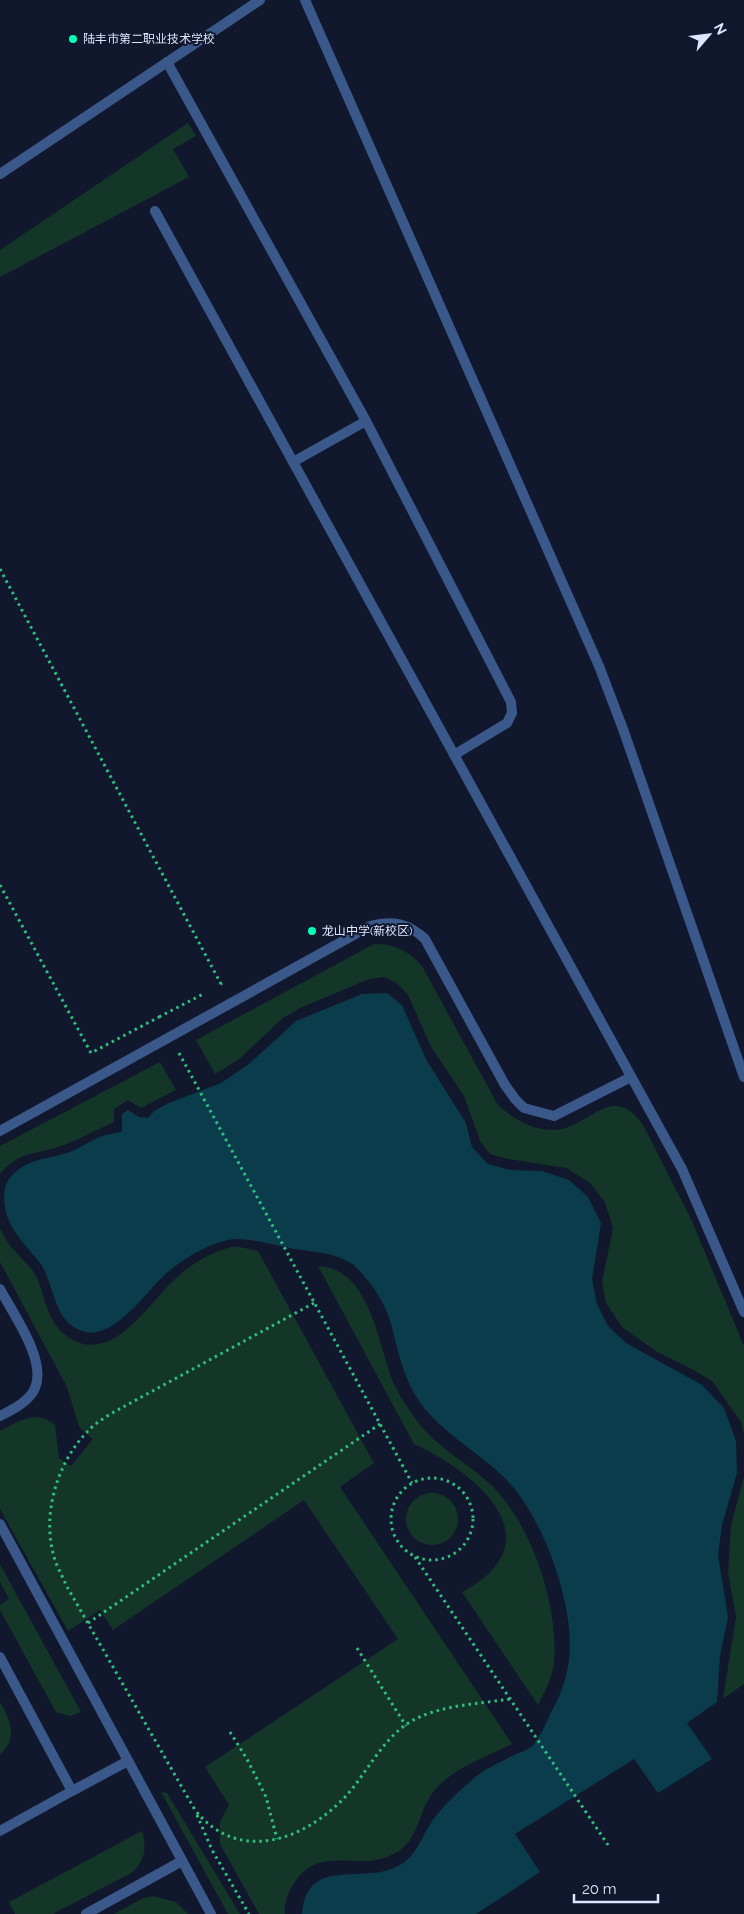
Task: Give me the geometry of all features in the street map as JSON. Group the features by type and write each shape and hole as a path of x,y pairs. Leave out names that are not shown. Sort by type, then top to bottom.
{"street":[{"path":"0,174 260,0"},
{"path":"305,0 599,666 624,729 744,1077"},
{"path":"167,62 366,421 511,702 512,712 508,723 454,754"},
{"path":"155,211 682,1169 744,1312"},
{"path":"293,462 366,421"},
{"path":"0,1131 370,926 386,922 399,923 414,929 425,940 505,1085 524,1108 554,1116 631,1077"},
{"path":"0,1289 37,1359 39,1374 35,1388 27,1399 0,1416"},
{"path":"0,1524 211,1914"},
{"path":"0,1657 72,1791"},
{"path":"0,1831 128,1761"},
{"path":"86,1914 182,1861"}],"path":[{"path":"0,570 221,984 91,1053 0,885"},
{"path":"159,1017 412,1483"},
{"path":"249,1914 212,1850 195,1810 88,1623 56,1560 50,1537 51,1513 60,1472 87,1432 104,1418 314,1303"},
{"path":"88,1623 380,1424"},
{"path":"434,1478 446,1480 458,1487 470,1503 473,1524 469,1538 460,1550 448,1558 434,1561 415,1556 407,1552 397,1542 392,1530 390,1517 393,1504 399,1493 412,1483 434,1478"},
{"path":"415,1556 608,1845"},
{"path":"357,1648 406,1726"},
{"path":"195,1810 216,1832 231,1838 266,1842 277,1839 308,1826 326,1814 345,1797 387,1743 406,1726 434,1713 510,1698"},
{"path":"230,1732 263,1791 277,1839"}],"green space":[{"path":"188,123 196,136 173,149 189,177 0,277 0,250"},
{"path":"374,944 389,945 401,949 422,966 498,1105 510,1115 537,1128 552,1130 565,1128 610,1107 620,1107 631,1112 643,1125 691,1219 744,1346 744,1435 741,1422 712,1381 657,1352 622,1327 606,1303 602,1282 613,1228 605,1202 589,1182 566,1168 508,1159 490,1154 480,1141 464,1096 431,1047 408,995 398,984 385,977 369,979 300,1008 283,1018 239,1059 215,1074 196,1040"},
{"path":"160,1062 176,1090 141,1108 128,1100 114,1109 114,1122 65,1145 20,1157 7,1166 0,1174 0,1146"},
{"path":"0,1228 10,1245 34,1272 53,1321 58,1328 64,1334 80,1343 96,1345 111,1340 125,1331 173,1281 200,1260 232,1247 258,1251 374,1463 340,1487 512,1744 460,1769 441,1783 428,1800 412,1836 398,1851 387,1857 375,1860 337,1860 325,1862 314,1865 303,1873 293,1885 286,1903 285,1914 259,1914 220,1844 220,1821 229,1805 205,1767 398,1639 304,1500 113,1630 100,1610 68,1631 0,1509 0,1431 28,1418 34,1417 48,1420 55,1425 59,1458 71,1466 93,1439 79,1427 67,1387 0,1262"},
{"path":"318,1266 336,1270 350,1280 362,1295 370,1312 395,1386 423,1428 441,1446 491,1485 519,1521 540,1568 552,1617 554,1663 546,1690 538,1705 462,1592 490,1572 504,1551 505,1530 497,1509 482,1490 461,1472 438,1456 414,1444"},
{"path":"744,1477 744,1684 723,1699 736,1617 728,1573 731,1525"},
{"path":"427,1493 437,1493 451,1500 458,1514 458,1524 451,1538 437,1545 427,1545 417,1541 410,1534 406,1524 406,1514 410,1504 417,1497"},
{"path":"0,1564 81,1712 70,1716 56,1712 0,1610 0,1605 9,1599 0,1582"},
{"path":"0,1702 7,1715 11,1735 6,1748 0,1754"},
{"path":"161,1792 167,1793 240,1914 228,1914"},
{"path":"142,1831 144,1853 133,1872 53,1914 15,1914 9,1902"},
{"path":"153,1896 176,1902 188,1914 114,1914 143,1898"}],"water":[{"path":"387,993 402,1005 427,1061 466,1123 472,1147 488,1164 510,1170 542,1171 569,1180 588,1197 601,1223 592,1279 597,1304 608,1326 626,1343 702,1385 724,1408 736,1441 737,1473 722,1525 718,1555 728,1617 720,1656 717,1702 687,1723 712,1759 658,1793 634,1759 515,1834 540,1872 476,1914 302,1914 306,1896 314,1885 325,1878 338,1875 382,1872 403,1863 413,1853 432,1821 457,1794 487,1769 530,1748 542,1731 563,1685 567,1672 570,1645 564,1596 547,1546 525,1503 502,1475 439,1424 419,1401 405,1373 385,1308 368,1280 357,1268 344,1259 256,1241 227,1240 200,1250 169,1271 118,1322 106,1329 94,1332 82,1331 72,1326 64,1318 42,1267 17,1235 5,1209 5,1187 8,1180 23,1166 61,1155 103,1136 122,1132 122,1114 128,1110 139,1117 148,1118 154,1111 169,1103 221,1083 249,1064 296,1021 362,994"}],"place":[{"name":"陆丰市第二职业技术学校","path":"73,39"},
{"name":"龙山中学(新校区)","path":"312,931"}]}
